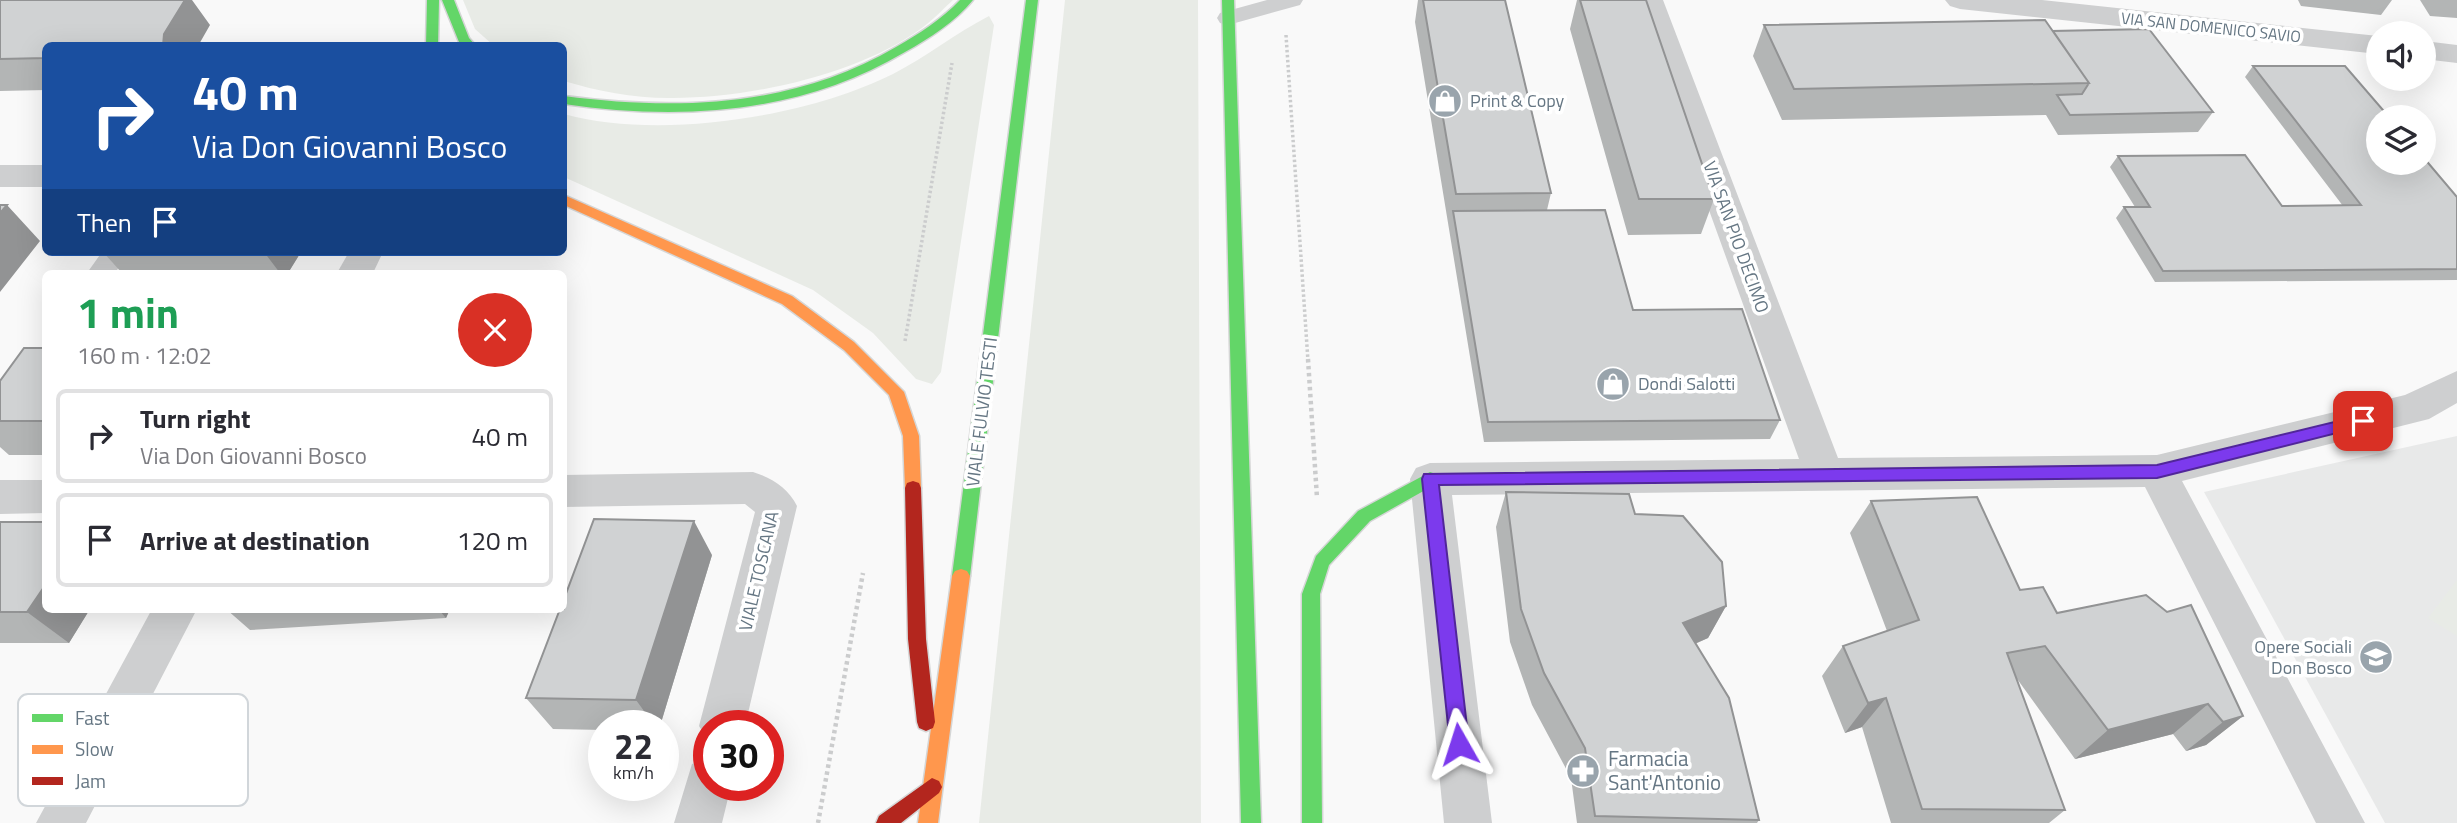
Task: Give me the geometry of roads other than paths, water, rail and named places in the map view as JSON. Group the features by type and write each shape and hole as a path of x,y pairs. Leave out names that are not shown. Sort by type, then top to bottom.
{"highway":[{"path":"432,42 433,0"},
{"path":"448,0 466,42"},
{"path":"567,101 602,108 698,110 787,97 864,72 919,40 967,0"},
{"name":"VIALE FULVIO TESTI","path":"928,823 989,363 1032,0"},
{"path":"1228,9 1251,823"},
{"path":"567,201 787,300 849,346 896,392 911,436 917,639 932,787 886,823"},
{"path":"1312,823 1311,594 1322,561 1364,516 1430,479"}],"street":[{"name":"VIA SAN PIO DECIMO","path":"1648,0 1824,473"},
{"name":"VIA SAN DOMENICO SAVIO","path":"1960,0 2128,9 2366,43"},
{"path":"2436,51 2457,54"},
{"path":"0,176 42,176"},
{"path":"1468,823 1430,479 2157,471 2415,408 2457,385"},
{"path":"2157,471 2341,823"},
{"name":"VIALE TOSCANA","path":"567,491 753,488 777,506 726,710"},
{"path":"0,497 42,496"},
{"path":"129,694 173,613"},
{"path":"698,823 704,801"},
{"path":"60,823 69,806"}],"lane":[{"path":"1228,9 1288,1"}],"place":[{"name":"Print & Copy","path":"1445,101"},
{"name":"Dondi Salotti","path":"1613,384"},
{"name":"Opere Sociali Don Bosco","path":"2376,657"},
{"name":"Farmacia Sant'Antonio","path":"1583,771"}]}
